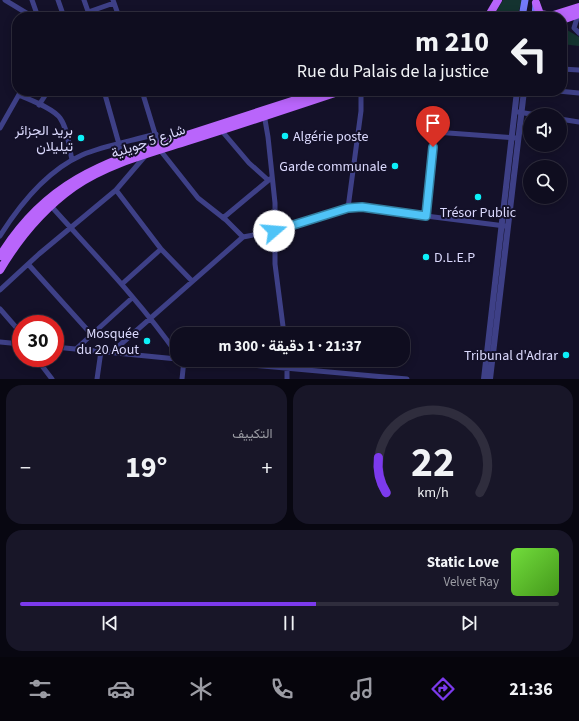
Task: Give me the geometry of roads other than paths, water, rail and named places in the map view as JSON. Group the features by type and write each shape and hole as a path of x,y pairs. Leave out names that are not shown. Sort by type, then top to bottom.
{"main road":[{"path":"491,12 498,0"},
{"path":"523,12 525,0"},
{"path":"536,2 539,12"},
{"path":"535,12 536,2"},
{"path":"567,14 579,12"},
{"path":"567,18 579,12"},
{"name":"شارع 5 جويلية","path":"0,256 23,224 60,189 84,173 120,157 221,130 310,96"},
{"name":"شارع 5 جويلية","path":"0,270 22,236 51,206 85,180 160,147 264,113 324,96"}],"street":[{"path":"5,0 25,12"},
{"path":"32,0 36,12"},
{"path":"58,0 62,12"},
{"path":"84,0 88,12"},
{"path":"95,12 114,2 117,12"},
{"path":"579,12 574,28 579,33"},
{"path":"567,69 579,70"},
{"path":"567,92 579,93"},
{"path":"0,128 18,96"},
{"path":"25,96 60,117 64,124 72,160"},
{"path":"40,105 45,96"},
{"path":"105,96 119,144 120,157"},
{"path":"144,96 160,147 189,188 206,206 222,218 242,237"},
{"path":"348,208 362,96"},
{"path":"490,379 518,112 517,96"},
{"path":"518,112 523,96"},
{"path":"518,112 523,113"},
{"path":"264,113 270,179 275,203 275,264 283,327"},
{"path":"567,120 579,122"},
{"path":"221,130 249,163 270,179"},
{"path":"426,216 436,132 515,138"},
{"path":"0,236 11,218 34,189 72,160 82,155 156,134"},
{"path":"0,290 28,264 116,190 146,154"},
{"path":"222,218 270,179"},
{"path":"116,190 161,249 192,281"},
{"path":"51,206 122,284 170,345"},
{"path":"112,352 242,237 274,231 348,208 362,207 505,226"},
{"path":"122,284 161,249"},
{"path":"484,379 502,255"},
{"path":"28,264 92,334"},
{"path":"76,349 132,298"},
{"path":"0,309 12,323"},
{"path":"0,342 12,343"},
{"path":"64,348 170,357"},
{"path":"97,379 101,351"},
{"path":"43,367 52,379"},
{"path":"182,379 183,367"},
{"path":"287,379 288,367 407,379"}],"place":[{"name":"Algérie poste","path":"285,136"},
{"name":"بريد الجزائر تيليلان","path":"81,138"},
{"name":"Garde communale","path":"395,166"},
{"name":"Trésor Public","path":"478,197"},
{"name":"D.L.E.P","path":"426,257"},
{"name":"Mosquée du 20 Aout","path":"147,341"},
{"name":"Tribunal d'Adrar","path":"566,355"}]}
